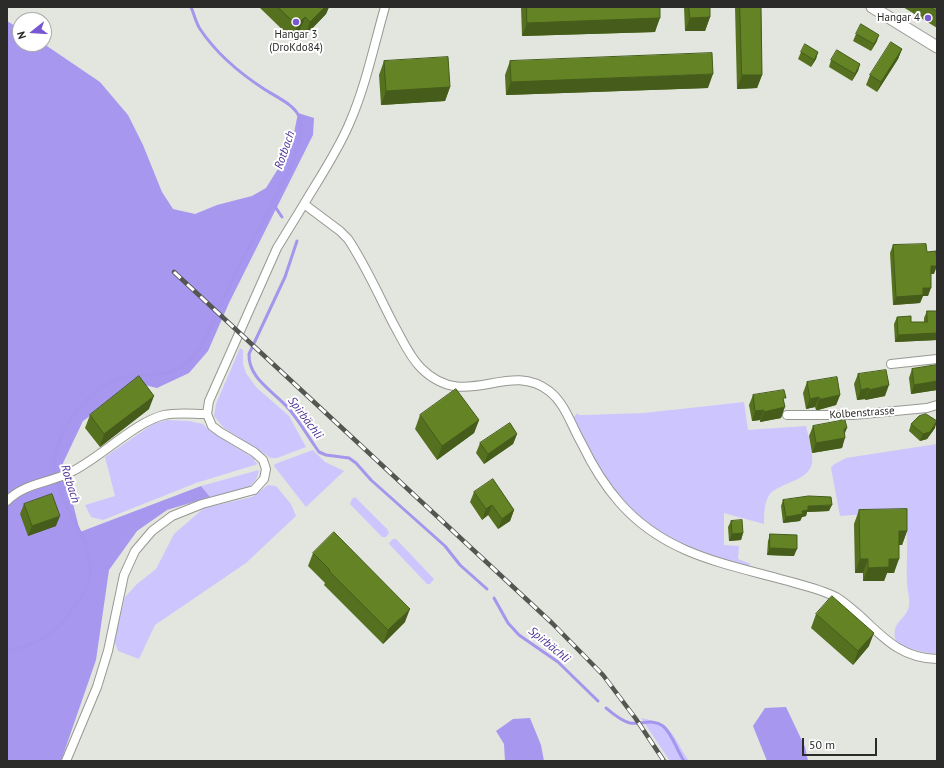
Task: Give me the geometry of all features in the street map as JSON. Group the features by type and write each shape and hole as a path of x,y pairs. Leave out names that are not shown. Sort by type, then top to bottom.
{"main road":[{"path":"872,7 937,47"}],"street":[{"path":"66,761 97,687 108,652 124,575 135,551 152,531 172,516 202,504 254,490 264,479 266,469 263,460 254,452 212,426 207,414 209,401 277,248 341,142 358,100 385,7"},
{"path":"304,204 340,230 348,239 407,349 421,368 434,378 450,386 464,388 519,379 539,384 552,393 565,411 599,476 620,504 643,525 668,542 699,557 821,590 843,602 894,648 910,655 937,659"},
{"path":"891,364 937,359"},
{"name":"Kolbenstrasse","path":"787,416 853,416 927,408 937,405"},
{"path":"7,501 23,490 47,480 68,474 89,462 145,423 165,415 207,414"}],"shaded area":[{"path":"7,21 12,24 12,52 52,52 52,49 100,82 128,115 143,145 162,192 173,209 195,214 217,205 252,196 266,188 291,148 298,113 314,118 313,135 229,303 208,351 189,373 157,388 136,383 83,421 63,463 80,532 201,486 210,497 167,510 137,531 109,570 96,660 61,761 7,761"},
{"path":"240,348 243,350 243,364 246,373 256,387 289,416 306,447 277,458 271,458 224,428 214,416 216,404"},
{"path":"744,402 748,430 806,426 812,455 812,463 806,474 770,494 765,504 764,524 724,513 724,545 739,546 738,559 751,564 746,566 721,559 677,541 658,530 640,516 608,481 594,458 574,417 577,413 579,415 585,415 644,413"},
{"path":"167,420 189,421 203,424 210,431 255,459 254,461 258,464 196,483 103,520 91,517 85,505 115,496 105,457 153,424"},
{"path":"937,444 937,654 916,650 896,642 895,630 909,606 907,581 907,537 905,522 881,513 840,516 831,468 833,465 846,458"},
{"path":"313,450 325,462 344,471 306,507 274,466 275,464"},
{"path":"259,470 253,483 240,491 233,493 210,497 201,486"},
{"path":"268,485 276,486 291,504 296,516 246,563 155,625 139,659 118,651 114,640 125,597 137,584 156,569 174,534 204,508 252,497"},
{"path":"355,497 387,529 389,533 386,537 382,537 350,504 352,499"},
{"path":"393,539 396,539 434,579 430,584 427,584 390,545 389,543"},
{"path":"786,707 805,747 808,761 767,761 753,726 765,708"},
{"path":"530,718 541,745 544,761 505,761 504,744 496,731 513,719"},
{"path":"641,718 660,724 671,732 689,761 670,761"}],"building":[{"path":"278,7 325,7 310,22 305,17 297,25"},
{"path":"527,7 660,7 660,18 527,23"},
{"path":"689,7 710,7 710,17 690,18"},
{"path":"740,7 761,7 762,75 742,75"},
{"path":"930,7 937,7 937,11"},
{"path":"861,24 879,35 874,44 856,34"},
{"path":"891,42 902,49 881,82 870,75"},
{"path":"805,44 818,52 814,60 801,52"},
{"path":"837,50 860,64 855,74 831,60"},
{"path":"712,53 713,74 511,82 510,61"},
{"path":"448,57 450,87 386,91 384,61"},
{"path":"926,244 927,252 936,251 937,266 931,266 931,288 923,288 923,295 896,297 893,245"},
{"path":"927,311 937,311 937,333 898,335 897,317 911,316 911,322 927,322"},
{"path":"937,365 937,381 914,385 912,369"},
{"path":"886,370 889,385 869,390 869,388 861,390 858,374"},
{"path":"139,376 154,396 104,434 90,415"},
{"path":"837,377 840,395 822,399 819,399 819,397 810,399 807,382"},
{"path":"456,389 479,420 442,446 420,415"},
{"path":"784,390 786,398 783,398 785,407 764,412 764,410 755,411 753,395"},
{"path":"926,414 937,421 930,432 923,434 911,424 919,416"},
{"path":"845,420 847,428 844,429 845,438 816,443 813,426"},
{"path":"510,423 517,434 488,454 480,443"},
{"path":"493,479 514,510 502,519 492,505 486,509 474,492"},
{"path":"52,494 60,516 32,526 24,504"},
{"path":"809,496 831,497 832,505 808,506 808,510 802,511 803,514 786,517 783,500"},
{"path":"907,509 907,531 899,531 899,559 889,559 889,567 868,568 868,559 860,559 859,510"},
{"path":"742,520 743,533 732,534 731,521"},
{"path":"334,532 410,609 388,630 313,553"},
{"path":"770,534 797,535 797,549 770,548"},
{"path":"832,596 874,633 858,651 816,614"}],"waterway":[{"name":"Rotbach","path":"191,7 200,29 221,55 247,77 290,105 298,114 300,119 301,133 288,171 278,194 238,268 220,306"},
{"path":"272,202 282,217"},
{"name":"Spirbächli","path":"297,241 285,277 249,354 253,371 263,384 289,409 319,452 326,455 349,458 356,463 371,480 445,546 460,565 487,589"},
{"name":"Rotbach","path":"7,651 28,645 53,632 67,617 84,593 89,583 89,556 85,543 61,494 54,470 56,453 67,424 83,404 102,387 122,378 160,374 177,369 186,364 200,348 215,318"},
{"name":"Spirbächli","path":"494,598 508,623 519,635 558,662 598,701"},
{"name":"Spirbächli","path":"606,708 623,721 630,723 655,722 663,726 669,733 684,761"}],"railway":[{"path":"174,272 552,623 603,675 636,719 664,761"}],"place":[{"name":"Hangar 4","path":"928,18"},
{"name":"Hangar 3 (DroKdo84)","path":"296,22"}]}
